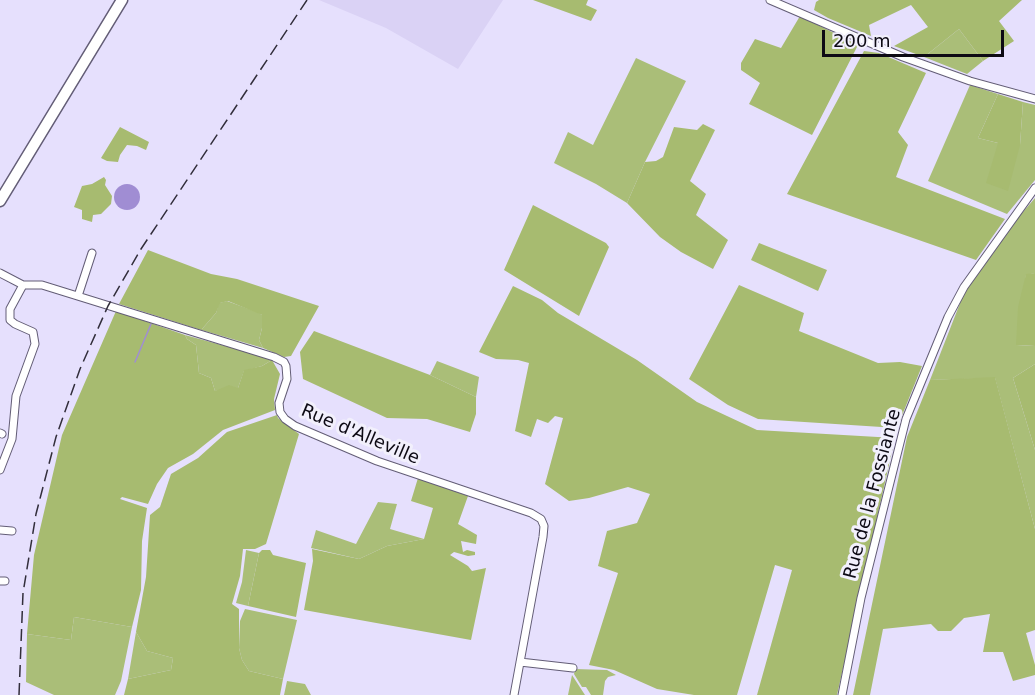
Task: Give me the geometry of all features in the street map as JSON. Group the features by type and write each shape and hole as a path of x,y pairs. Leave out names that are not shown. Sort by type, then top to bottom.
{"main road":[{"path":"0,199 122,0"}],"street":[{"path":"770,0 903,57 962,78 1035,99"},
{"name":"Rue de la Fossiante","path":"842,695 861,598 906,418 948,317 964,287 1035,188"},
{"path":"78,296 92,253"},
{"name":"Rue d'Alleville","path":"0,273 20,283"},
{"name":"Rue d'Alleville","path":"0,278 12,283 42,285 274,357 284,362 287,379 279,403 280,412 295,426 377,461 531,513 541,519 544,526 543,537 514,695"},
{"path":"0,471 12,439 16,396 35,344 33,332 10,320 10,309 20,283"},
{"path":"0,530 12,531"},
{"path":"520,662 573,668"}],"shaded area":[{"path":"319,0 503,0 458,69 386,28"},
{"path":"127,184 136,188 140,197 136,206 127,210 118,206 114,197 118,188"}],"green space":[{"path":"533,0 588,0 586,5 597,10 591,21"},
{"path":"819,0 1022,0 999,21 1014,41 983,61 959,29 924,57 894,46 928,27 911,5 869,25 871,36 814,10"},
{"path":"800,16 858,45 812,135 749,104 760,83 741,70 741,63 755,39 781,48"},
{"path":"959,29 983,61 967,74 924,57"},
{"path":"864,51 879,53 926,73 898,132 908,145 896,177 1005,219 976,260 787,194"},
{"path":"636,58 686,81 627,203 554,163 568,132 593,145"},
{"path":"970,85 998,94 978,138 1020,145 1023,102 1035,105 1035,180 1007,214 928,181"},
{"path":"998,94 1023,102 1020,145 1008,191 986,183 998,143 978,138"},
{"path":"703,124 715,130 690,181 706,194 696,215 728,240 713,269 681,252 660,237 627,203 645,162 656,161 663,157 674,127 697,130"},
{"path":"120,127 149,142 146,150 127,145 118,162 107,161 101,158"},
{"path":"104,177 105,185 112,196 111,204 101,214 93,215 92,222 82,219 82,210 74,207 82,186 92,184"},
{"path":"1035,198 1035,273 1026,275 1017,345 1035,346 1035,364 1013,378 1035,450 1035,529 995,378 930,380 964,293 1010,227"},
{"path":"533,205 606,243 609,247 579,316 504,270"},
{"path":"759,243 827,270 818,291 751,260"},
{"path":"148,250 211,274 237,279 319,306 291,356 284,357 263,348 259,340 262,315 228,301 220,303 216,313 202,329 119,304"},
{"path":"1035,273 1035,346 1016,345 1018,307 1026,274"},
{"path":"739,285 804,313 799,331 878,363 900,362 922,366 897,428 758,419 728,405 689,379"},
{"path":"513,286 542,300 558,313 637,360 697,402 757,430 895,438 837,695 757,695 792,570 775,565 737,695 694,695 657,689 614,670 589,665 618,573 598,566 607,531 637,523 650,494 628,487 569,501 545,484 563,418 555,416 548,423 537,419 531,437 515,431 529,363 496,359 479,352"},
{"path":"227,301 262,315 259,340 263,348 198,329 202,329 216,313 219,303"},
{"path":"116,311 185,335 196,345 199,373 211,378 215,391 229,385 238,388 244,370 262,366 272,360 280,374 274,399 275,410 223,430 193,454 168,468 157,484 148,504 122,497 120,499 147,508 142,541 141,590 132,627 74,617 71,640 27,634 34,555 62,435"},
{"path":"314,331 430,375 476,397 476,414 470,432 427,419 387,418 303,379 300,352"},
{"path":"185,335 272,360 262,366 244,371 238,388 215,391 211,378 199,373 196,345"},
{"path":"437,361 479,377 476,397 430,375"},
{"path":"1035,364 1035,450 1013,378"},
{"path":"995,377 1035,529 1035,630 1026,633 1035,665 1035,675 1013,681 1003,652 983,652 990,614 964,618 951,631 938,631 931,624 883,629 870,695 853,695 907,437 930,380"},
{"path":"277,415 299,434 266,544 255,549 243,549 240,576 232,604 239,609 239,648 242,660 249,671 283,679 280,695 124,695 128,679 171,670 173,658 147,651 136,632 146,577 150,515 160,507 171,474 198,458 227,432"},
{"path":"418,478 468,496 458,524 477,535 476,544 461,541 463,552 467,550 475,552 475,555 468,556 454,552 450,555 472,571 486,568 471,640 304,610 313,561 312,549 359,559 387,546 424,539 433,508 411,501"},
{"path":"378,502 397,504 390,529 424,539 387,546 359,559 311,548 316,530 356,544"},
{"path":"246,550 259,553 248,606 236,603 242,582"},
{"path":"262,550 270,550 273,555 306,563 296,617 248,606 259,553"},
{"path":"245,609 297,620 283,679 249,671 242,660 239,648 240,621"},
{"path":"74,617 132,627 121,681 115,695 54,695 26,682 27,634 71,640"},
{"path":"136,632 147,651 173,658 171,670 128,679"},
{"path":"575,669 607,670 616,675 608,677 605,681 603,695 591,695 586,687 582,687 574,674"},
{"path":"572,675 585,695 568,695"},
{"path":"287,681 305,684 311,695 284,695"}],"waterway":[{"path":"135,362 151,324"}],"railway":[{"path":"19,695 23,593 36,514 56,437 80,369 108,306 141,249 307,0"}]}
